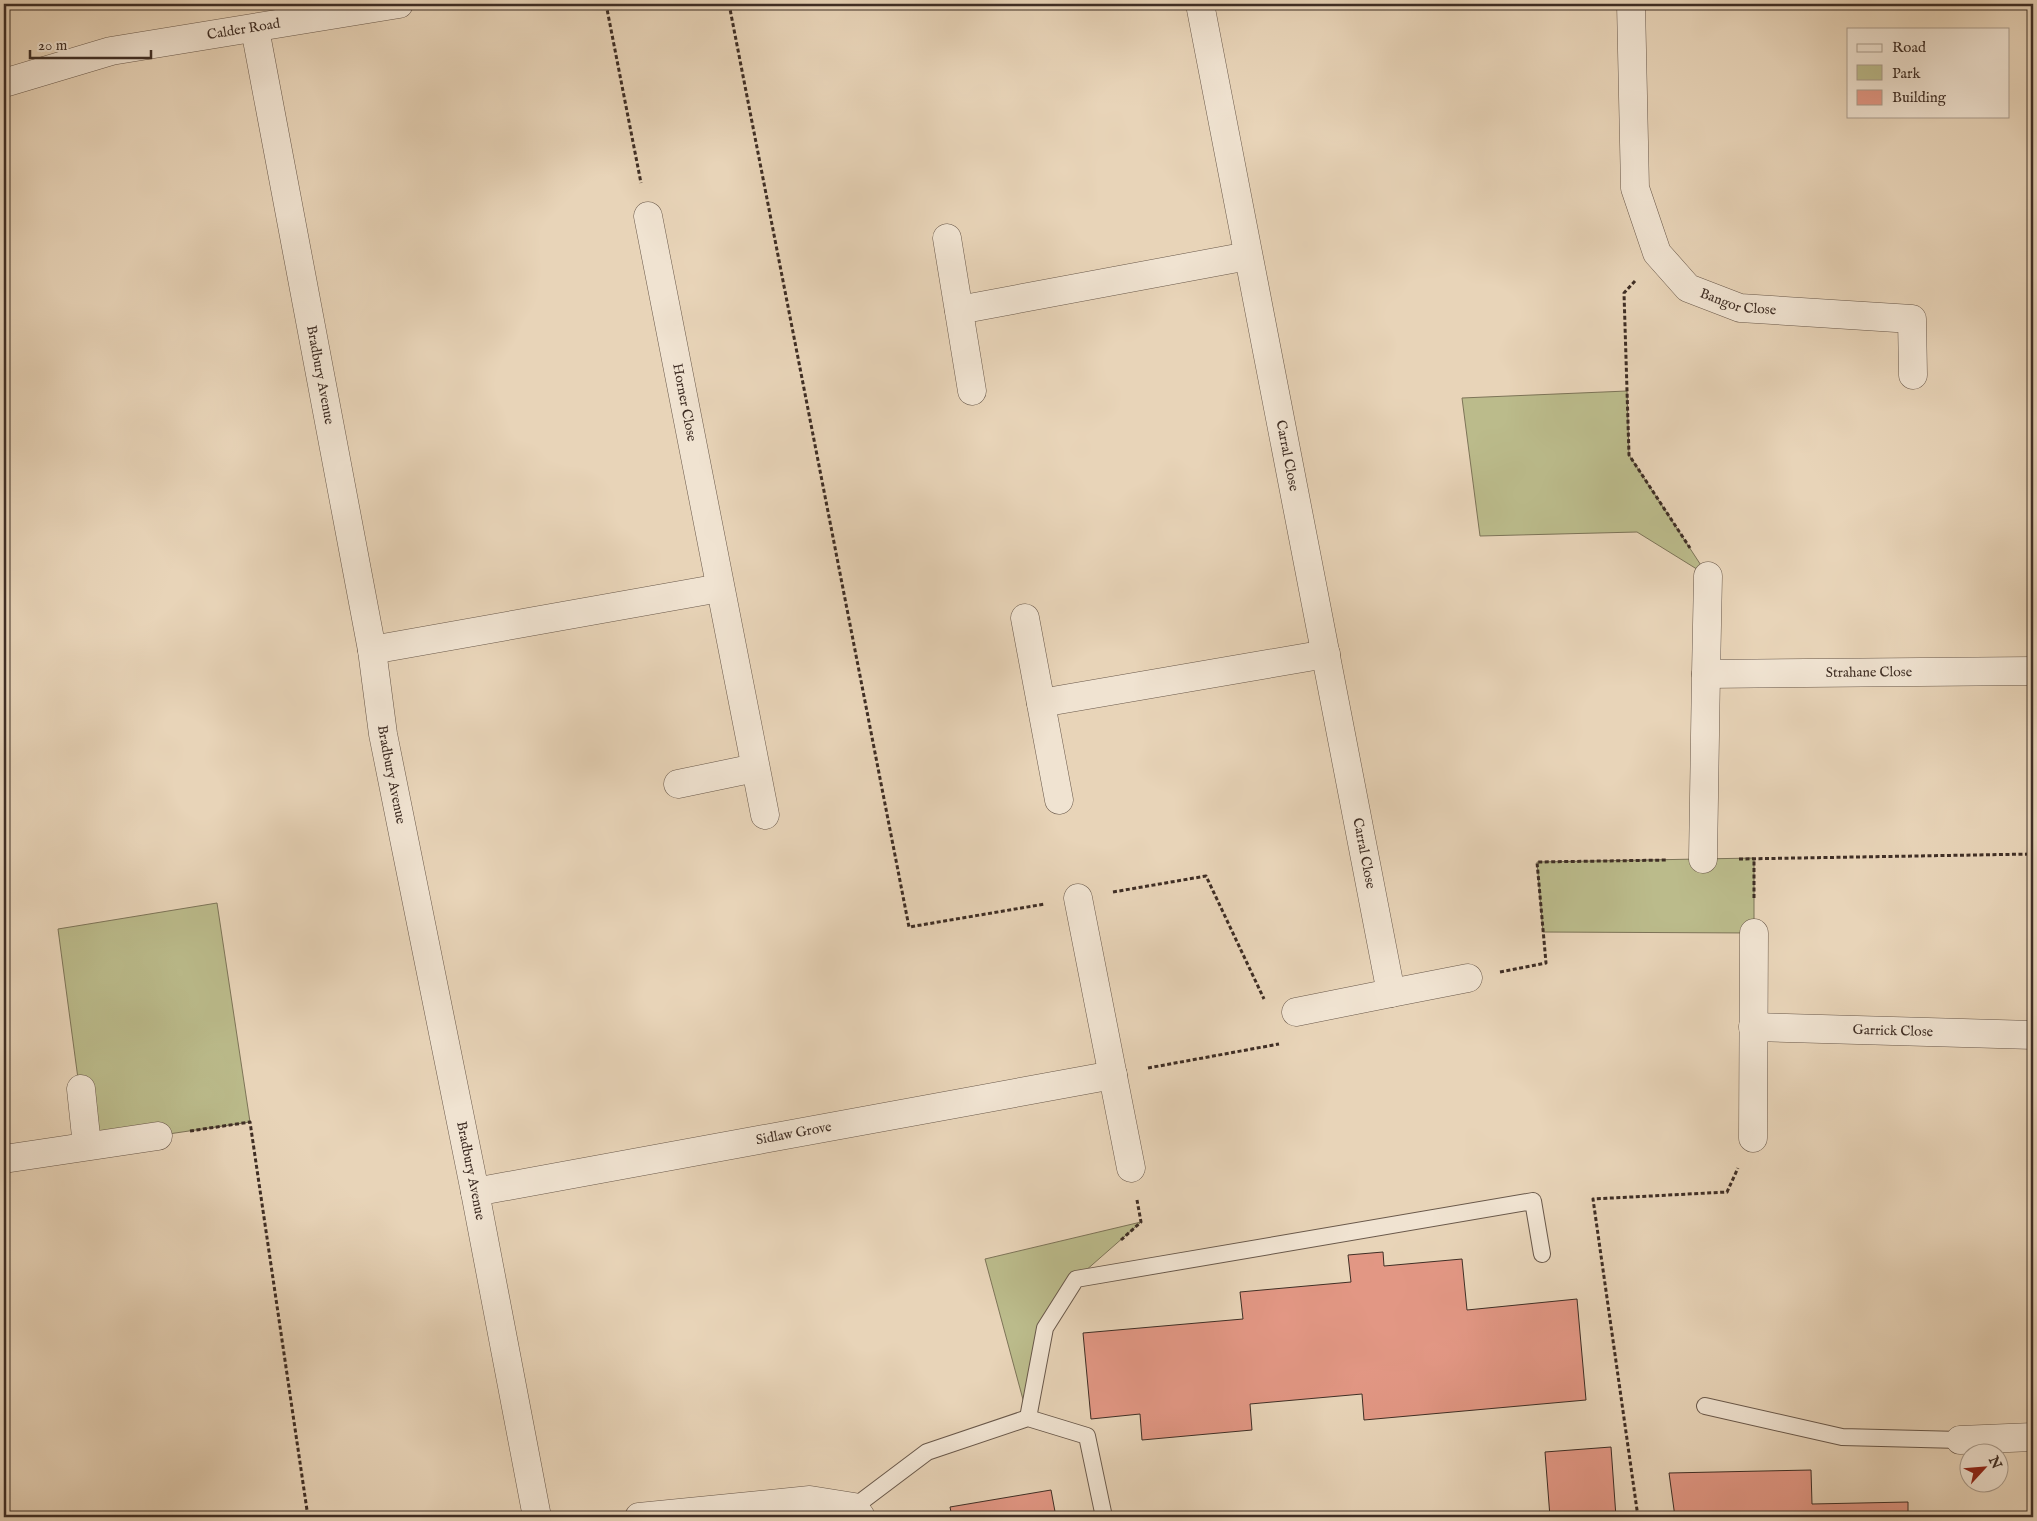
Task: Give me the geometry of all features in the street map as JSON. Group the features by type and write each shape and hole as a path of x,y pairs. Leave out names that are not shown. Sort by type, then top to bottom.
{"street":[{"name":"Calder Road","path":"4,83 111,51 399,4"},
{"name":"Carral Close","path":"1200,4 1391,993"},
{"name":"Bangor Close","path":"1631,4 1635,188 1657,253 1688,288 1740,308 1912,319 1912,375"},
{"name":"Bradbury Avenue","path":"255,29 372,650 383,734 475,1192 537,1517"},
{"name":"Horner Close","path":"648,216 764,815"},
{"path":"947,238 972,391"},
{"path":"959,310 1248,256"},
{"path":"1703,859 1708,576"},
{"path":"372,650 720,588"},
{"path":"1024,618 1059,800"},
{"path":"1041,703 1326,654"},
{"name":"Strahane Close","path":"1706,674 2033,671"},
{"path":"678,784 755,768"},
{"path":"1078,898 1131,1168"},
{"path":"1753,1138 1754,934"},
{"path":"1296,1012 1468,978"},
{"name":"Garrick Close","path":"1753,1028 2033,1035"},
{"name":"Sidlaw Grove","path":"475,1192 1112,1075"},
{"path":"81,1089 88,1146"},
{"path":"4,1159 158,1136"},
{"path":"1960,1440 2033,1437"},
{"path":"638,1517 810,1500 858,1512"}],"lane":[{"path":"1028,1418 1045,1328 1076,1279 1533,1200 1542,1254"},
{"path":"1705,1406 1842,1437 1960,1440"},
{"path":"858,1512 928,1452 1028,1418 1087,1436 1104,1517"}],"path":[{"path":"606,4 648,216"},
{"path":"729,4 909,927 1206,876 1267,1008"},
{"path":"1657,253 1624,294 1630,456 1708,576"},
{"path":"1468,978 1546,963 1537,862 2033,854"},
{"path":"1112,1075 1284,1043 1296,1012"},
{"path":"158,1136 250,1122 308,1517"},
{"path":"1638,1517 1593,1199 1727,1192 1753,1138"},
{"path":"1120,1241 1141,1222 1131,1168"}],"green space":[{"path":"1627,391 1629,455 1708,576 1637,532 1480,536 1462,398"},
{"path":"1754,858 1754,933 1543,932 1537,862"},
{"path":"217,903 250,1122 87,1146 58,929"},
{"path":"1141,1222 1076,1279 1045,1328 1028,1418 985,1259"}],"building":[{"path":"1383,1252 1384,1266 1462,1259 1467,1310 1577,1299 1586,1400 1364,1420 1362,1394 1250,1404 1252,1430 1142,1440 1140,1414 1091,1419 1083,1333 1243,1319 1240,1292 1351,1282 1348,1255"},
{"path":"1611,1447 1616,1517 1550,1517 1545,1452"},
{"path":"1811,1470 1812,1504 1908,1502 1908,1517 1675,1517 1669,1473"},
{"path":"1051,1490 1056,1517 952,1517 950,1507"}]}
